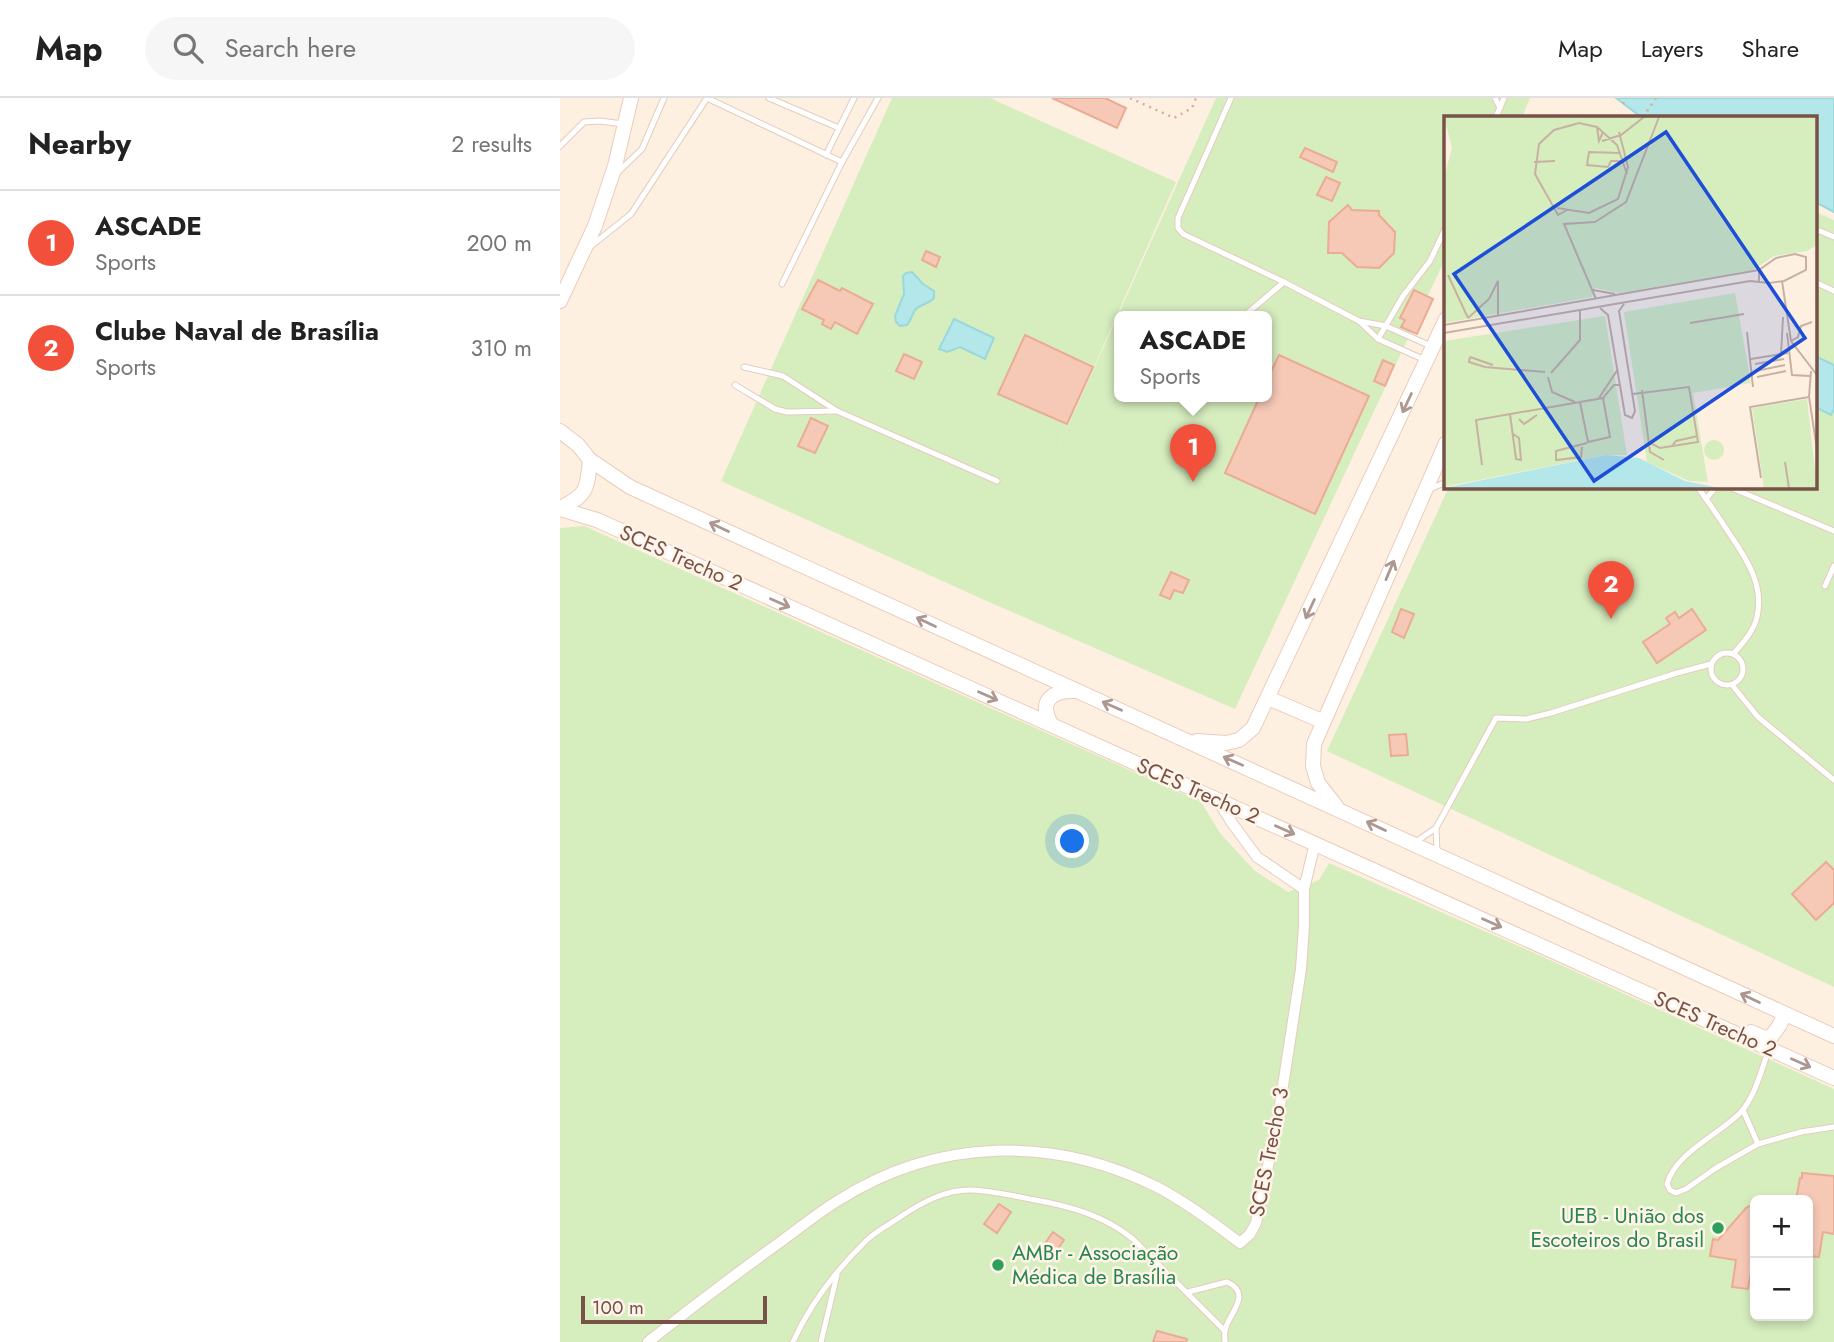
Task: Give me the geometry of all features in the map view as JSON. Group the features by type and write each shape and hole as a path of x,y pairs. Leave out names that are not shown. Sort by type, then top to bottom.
{"main road":[{"path":"560,301 595,226 611,179 631,98"},
{"path":"1186,740 1226,743 1239,740 1253,728 1444,323"},
{"name":"SCES Trecho 2","path":"560,431 578,445 590,460 630,487 1834,1036"},
{"path":"1339,809 1318,783 1313,766 1314,744 1444,447"},
{"path":"560,509 578,500 584,491 590,460"},
{"name":"SCES Trecho 2","path":"560,509 597,520 1834,1078"},
{"path":"1051,724 1045,714 1050,698 1067,690 1077,691"},
{"path":"1269,698 1322,721"},
{"path":"1686,1011 1698,1008 1768,1038 1785,1014"}],"street":[{"path":"1217,799 1257,857 1304,889"},
{"name":"SCES Trecho 3","path":"648,1342 839,1199 889,1174 923,1161 961,1154 987,1150 1047,1153 1107,1166 1157,1187 1205,1216 1240,1243 1250,1234 1256,1223 1276,1129 1301,969 1304,889 1315,844"}],"lane":[{"path":"611,179 642,149 664,98"},
{"path":"583,252 631,214 707,98 842,162"},
{"path":"769,98 839,128"},
{"path":"826,155 853,98"},
{"path":"782,284 842,162 878,98"},
{"path":"1231,98 1178,218 1178,228 1183,234 1359,321 1378,339 1429,354"},
{"path":"1495,98 1500,108"},
{"path":"1496,116 1504,98"},
{"path":"560,146 563,139 583,122 626,124"},
{"path":"1816,231 1821,230 1834,237"},
{"path":"1378,339 1403,296 1430,261 1444,231"},
{"path":"1250,311 1284,282"},
{"path":"1816,282 1834,291"},
{"path":"1359,321 1385,326 1429,354"},
{"path":"744,367 783,376 837,411 997,481"},
{"path":"735,385 775,409 787,412 837,411"},
{"path":"1423,492 1444,483"},
{"path":"1698,488 1750,565 1756,583 1757,617 1733,654"},
{"path":"1706,499 1715,488"},
{"path":"1732,488 1834,531"},
{"path":"1825,586 1834,566"},
{"path":"1720,654 1733,654 1740,659 1743,666 1739,680 1732,685 1718,683 1710,671 1714,658 1720,654"},
{"path":"1413,843 1436,828 1496,718 1526,719 1551,713 1711,664"},
{"path":"1732,685 1758,718 1834,780"},
{"path":"1436,828 1438,854"},
{"path":"1769,1049 1756,1086 1743,1110 1681,1161 1669,1176 1667,1184 1670,1190 1676,1193 1686,1189 1758,1144 1801,1132 1834,1127"},
{"path":"1743,1110 1758,1144"},
{"path":"793,1342 816,1301 837,1272 870,1238 920,1205 944,1194 971,1190 1059,1204 1118,1227 1188,1292 1224,1330"},
{"path":"821,1342 837,1272"},
{"path":"1188,1292 1227,1282 1234,1285 1239,1295 1238,1304 1224,1330 1225,1342"}],"path":[{"path":"1130,98 1174,118 1192,108 1195,98"},
{"path":"1623,104 1627,98"},
{"path":"1644,116 1656,98"}],"green space":[{"path":"892,98 990,98 1176,182 1119,311 1114,311 1114,322 1049,468 1114,324 1114,402 1272,402 1272,311 1120,311 1216,98 1530,98 1522,116 1444,116 1444,261 1235,709 721,481"},
{"path":"1816,212 1834,220 1834,987 1327,751 1449,488 1816,488"},
{"path":"584,526 1201,802 1220,833 1255,871 1288,892 1319,880 1329,863 1834,1089 1834,1342 560,1342 560,528"}],"water":[{"path":"1616,98 1834,98 1834,212 1816,203 1816,116 1640,116"},
{"path":"912,272 934,291 934,298 915,310 907,325 900,326 895,316 904,294 903,276"},
{"path":"954,319 994,338 985,359 960,347 947,352 939,349"},
{"path":"1816,356 1834,365 1834,409 1831,415 1816,408"}],"building":[{"path":"1052,98 1105,98 1126,108 1117,128"},
{"path":"1305,148 1337,162 1333,172 1300,157"},
{"path":"1326,177 1340,183 1332,201 1317,195"},
{"path":"1348,205 1352,210 1379,211 1379,215 1395,232 1394,253 1379,268 1357,267 1342,253 1328,253 1329,222"},
{"path":"926,251 940,257 936,267 922,260"},
{"path":"818,280 840,291 842,288 873,304 857,334 835,322 831,329 822,324 824,320 802,309"},
{"path":"1414,290 1433,299 1417,334 1401,327 1405,320 1400,318"},
{"path":"1025,335 1093,367 1067,424 998,394"},
{"path":"904,354 922,362 914,379 896,371"},
{"path":"1279,355 1369,396 1315,514 1225,473 1257,402 1272,402 1272,370"},
{"path":"1383,360 1394,365 1385,386 1374,381"},
{"path":"811,418 828,426 815,453 798,446"},
{"path":"1171,572 1189,580 1183,593 1174,590 1170,599 1160,595"},
{"path":"1401,609 1414,614 1404,638 1392,632"},
{"path":"1692,609 1706,630 1657,663 1643,642 1670,624 1666,618 1675,612 1679,618"},
{"path":"1406,734 1408,755 1391,756 1389,735"},
{"path":"1826,862 1834,870 1834,903 1816,920 1792,894"},
{"path":"1802,1173 1834,1176 1834,1234 1823,1232 1819,1257 1813,1256 1813,1195 1797,1195"},
{"path":"999,1204 1011,1212 997,1233 984,1224"},
{"path":"1750,1206 1748,1289 1732,1287 1736,1260 1710,1256 1713,1239 1718,1240"},
{"path":"1053,1232 1064,1240 1050,1260 1039,1252"},
{"path":"1157,1331 1187,1339 1186,1342 1153,1342"}],"place":[{"name":"ASCADE","path":"1193,482"},
{"name":"Clube Naval de Brasília","path":"1611,619"},
{"name":"UEB - União dos Escoteiros do Brasil","path":"1718,1228"},
{"name":"AMBr - Associação Médica de Brasília","path":"998,1265"}]}
